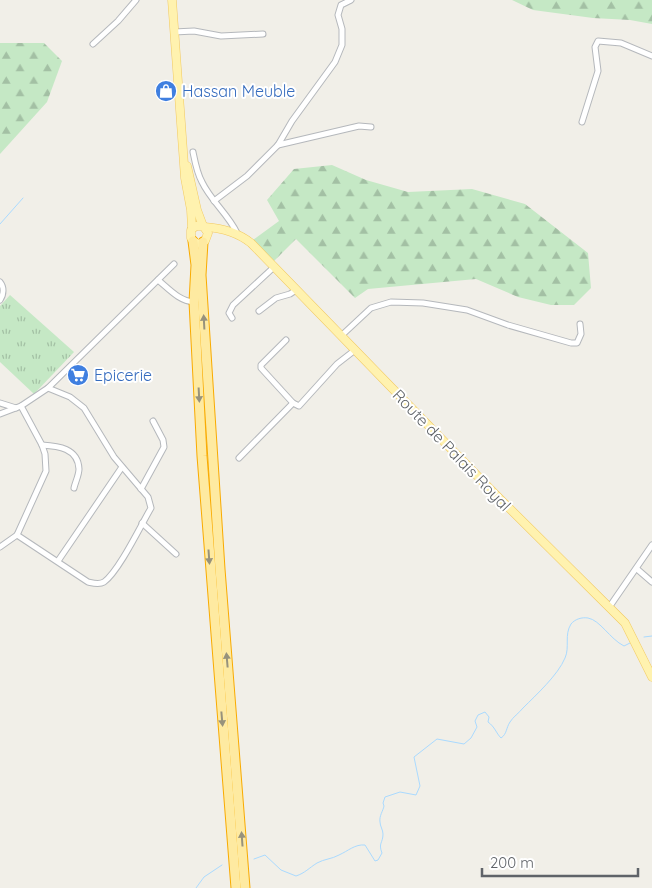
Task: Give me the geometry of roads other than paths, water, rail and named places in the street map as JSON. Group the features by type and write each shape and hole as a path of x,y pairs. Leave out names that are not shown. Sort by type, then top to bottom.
{"highway":[{"path":"194,302 199,298 205,240"},
{"path":"193,241 196,265 194,302 202,456 236,888"},
{"path":"202,278 220,569 245,888"}],"main road":[{"path":"172,0 185,178 191,210 192,228 190,235 193,241 198,243 223,232 237,233"},
{"path":"183,152 197,210 208,233 205,240"},
{"path":"192,228 197,225 204,227"},
{"name":"Route de Palais Royal","path":"204,227 237,233 251,243 495,494 610,606 625,623 652,677"}],"street":[{"path":"93,44 118,21 136,0"},
{"path":"214,201 247,176 278,145 292,121 335,62 342,45 342,29 338,16 341,5 351,0"},
{"path":"174,32 194,31 221,36 263,34"},
{"path":"582,122 598,71 595,47 598,40 621,43 652,56"},
{"path":"278,145 359,126 371,127"},
{"path":"193,152 202,183 229,218 237,233"},
{"path":"0,414 19,407 48,388 174,264"},
{"path":"232,318 229,313 233,305 274,267"},
{"path":"158,280 181,298 188,302 194,302"},
{"path":"0,282 3,286 1,298"},
{"path":"259,312 276,298 296,290"},
{"path":"341,336 371,308 391,302 422,303 460,309 571,344 580,339 580,324"},
{"path":"286,340 267,357 261,368 296,405"},
{"path":"238,458 296,405 337,364 355,350"},
{"path":"17,535 88,582 100,584 104,582 118,564 151,508 148,497 114,457 84,408 70,397 48,388"},
{"path":"0,403 19,407 42,445 45,454 46,471 17,535 0,547"},
{"path":"141,489 164,447 163,440 154,421"},
{"path":"42,445 60,446 68,450 75,458 78,469 74,488"},
{"path":"58,561 122,467"},
{"path":"142,523 176,554"},
{"path":"610,606 652,545"},
{"path":"637,569 652,582"}],"waterway":[{"path":"0,224 23,198"},
{"path":"254,859 265,855 281,870 296,876 320,862 358,846 365,845 375,861 378,860 382,853 383,834 380,820 385,797 400,792 416,795 420,786 414,757 437,739 464,744 471,738 477,727 475,721 478,715 485,712 489,717 488,722 501,738 511,720 546,684 562,664 567,650 569,628 577,620 581,618 592,619 619,643 624,646 630,643"},
{"path":"644,637 652,636"},
{"path":"196,888 204,877 222,865"}],"place":[{"name":"Hassan Meuble","path":"166,91"},
{"name":"Epicerie","path":"78,375"}]}
